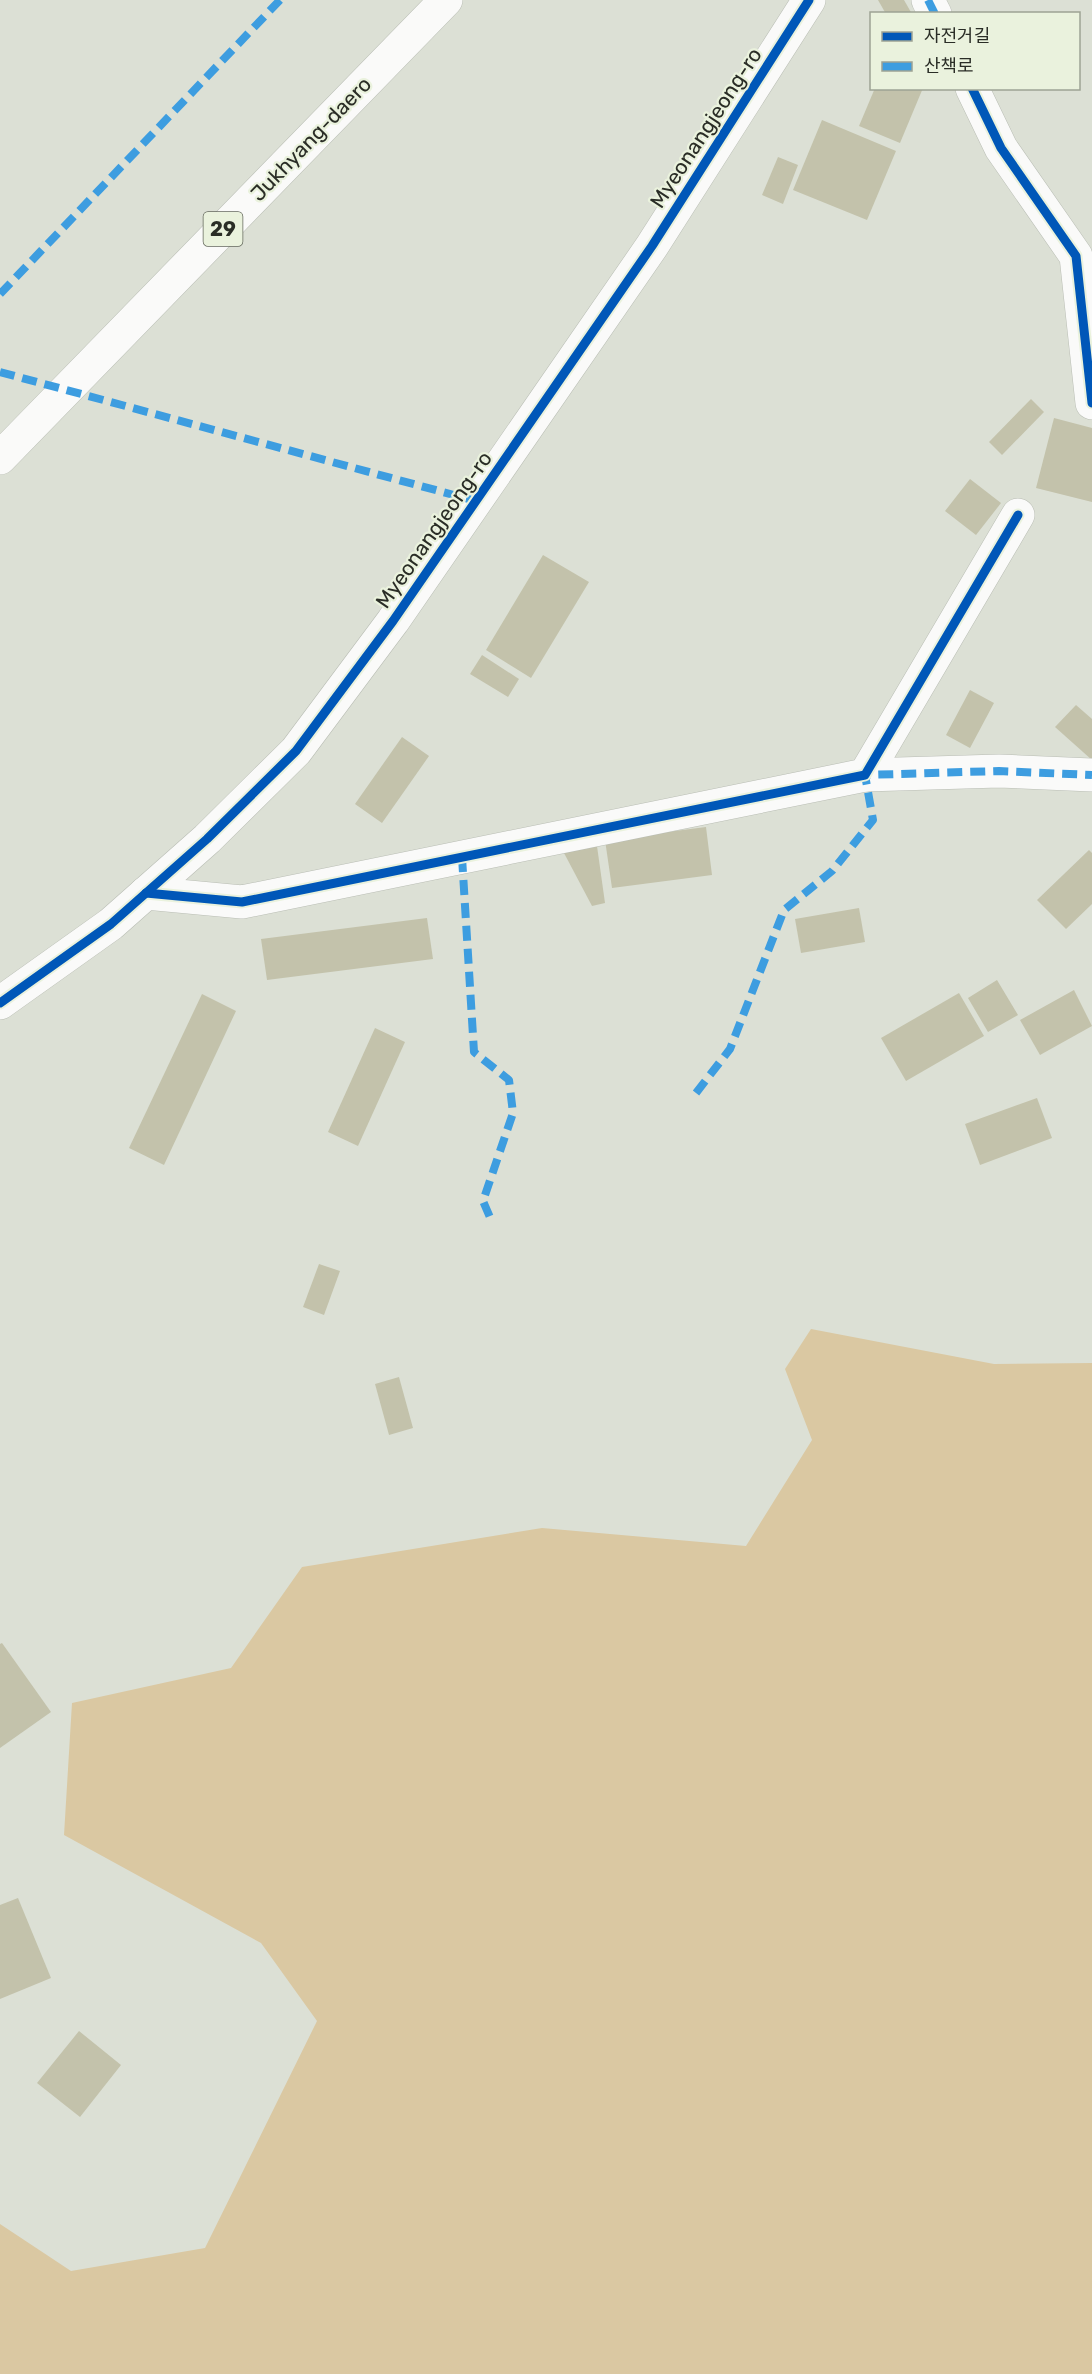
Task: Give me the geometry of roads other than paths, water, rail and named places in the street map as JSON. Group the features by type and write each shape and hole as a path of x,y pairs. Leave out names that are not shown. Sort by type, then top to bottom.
{"street":[{"name":"Jukhyang-daero","path":"0,458 446,0"},
{"name":"Myeonangjeong-ro","path":"0,1003 111,924 207,839 296,751 387,630 652,246 809,0"},
{"path":"973,90 1001,148 1076,255 1092,403"},
{"path":"865,775 1018,515"},
{"path":"146,893 242,902 865,775 999,771 1092,775"}]}
